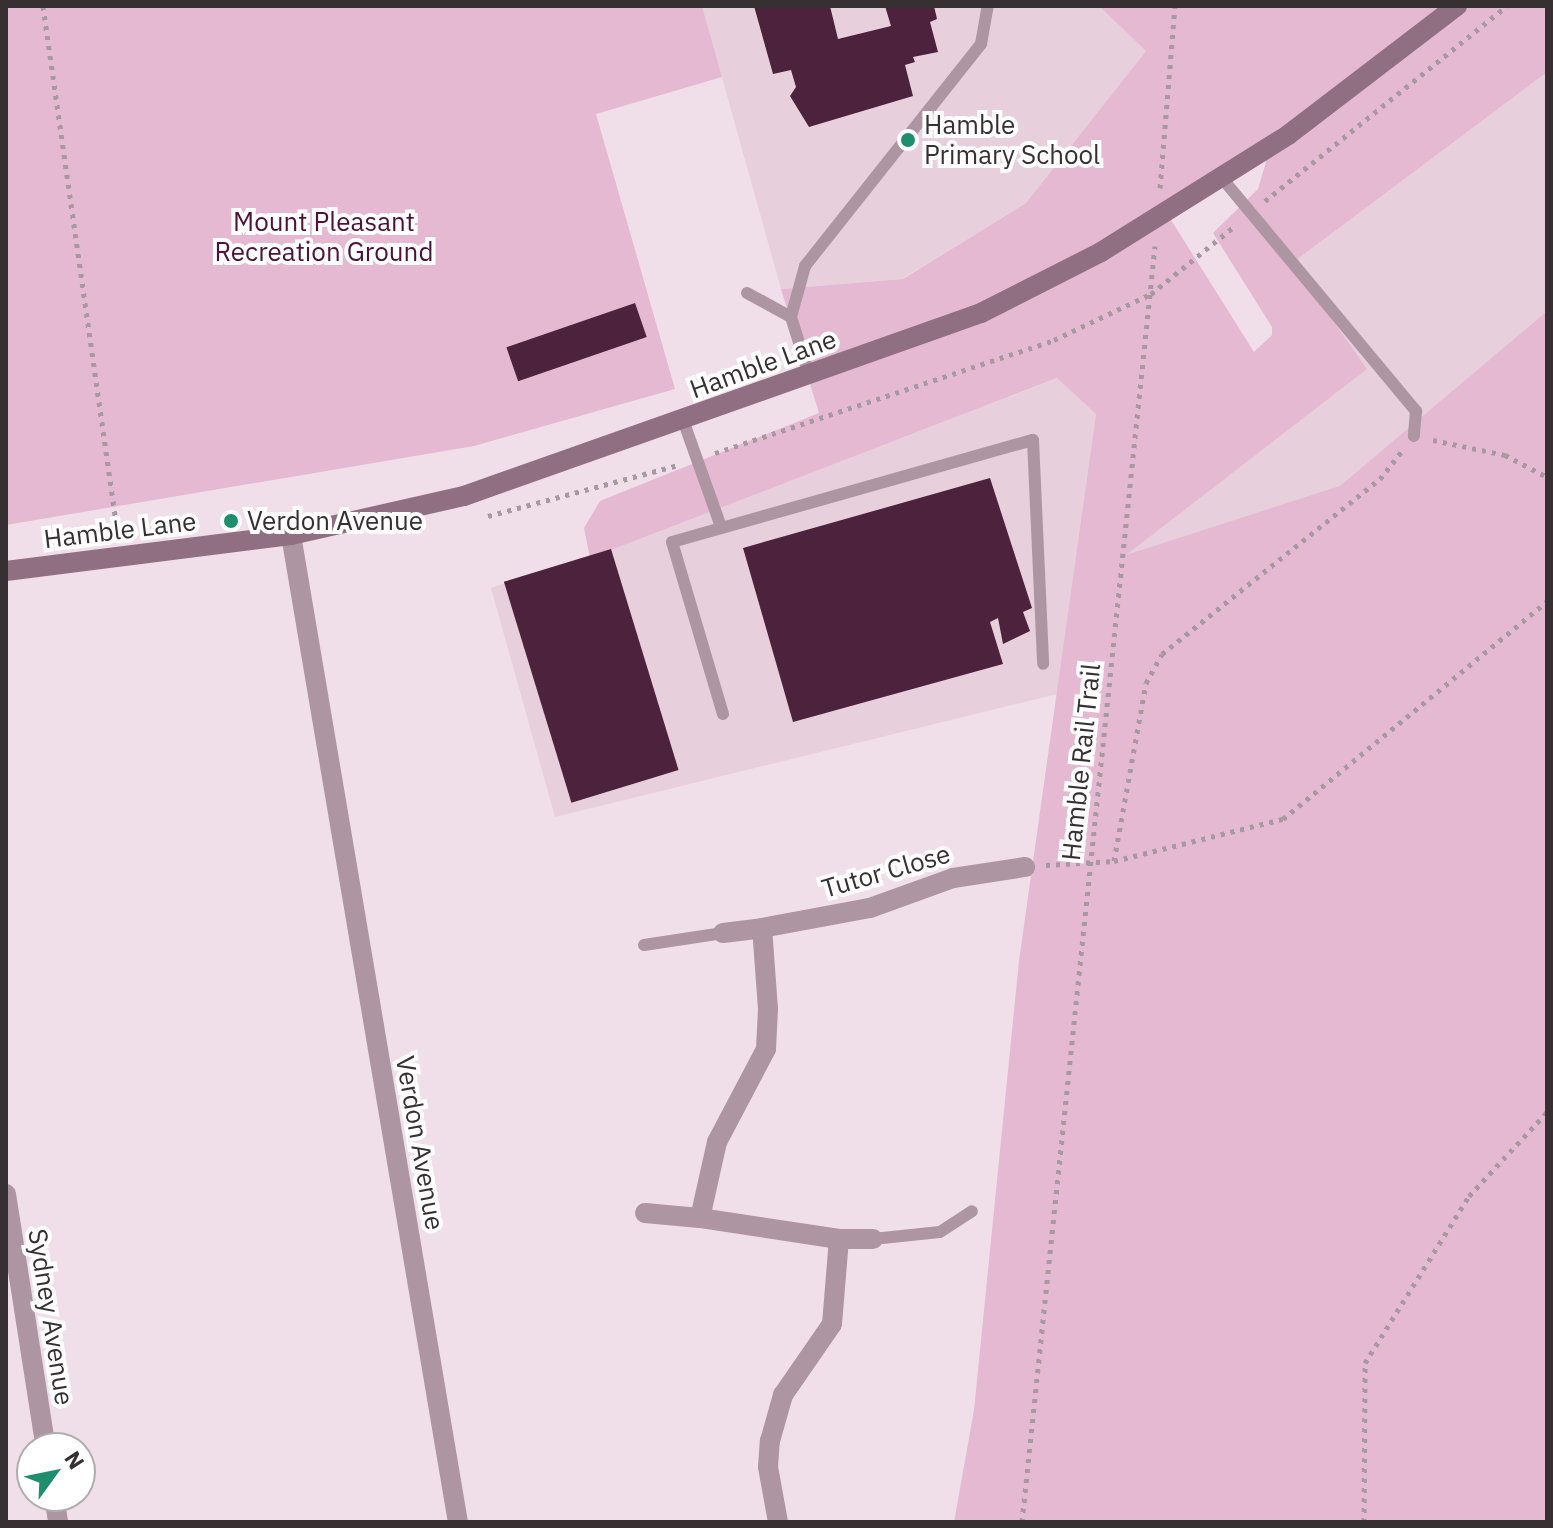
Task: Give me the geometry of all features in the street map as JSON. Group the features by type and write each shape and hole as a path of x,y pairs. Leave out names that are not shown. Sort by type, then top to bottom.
{"main road":[{"name":"Hamble Lane","path":"6,571 291,535 464,496 981,313 1158,216 1288,135 1457,6"}],"street":[{"name":"Verdon Avenue","path":"291,535 458,1522"},
{"name":"Tutor Close","path":"723,933 870,908 953,878 1025,867"},
{"path":"700,1218 717,1142 766,1049 768,1009 762,928"},
{"name":"Sydney Avenue","path":"6,1194 16,1328 42,1432"},
{"path":"645,1213 839,1239 873,1239"},
{"path":"778,1522 768,1467 770,1441 783,1395 832,1324 838,1298 839,1239"}],"lane":[{"path":"809,375 791,317 805,266 981,44 988,6"},
{"path":"1221,177 1416,411 1414,436"},
{"path":"747,293 791,317"},
{"path":"683,420 721,527"},
{"path":"723,714 672,542 1033,440 1043,664"},
{"path":"644,945 723,933"},
{"path":"873,1239 940,1232 972,1211"}],"path":[{"path":"43,6 117,529 129,529"},
{"name":"Hamble Rail Trail","path":"1022,1522 1151,294 1175,6"},
{"path":"475,519 590,493 697,459 1054,340 1151,294 1507,6"},
{"path":"1114,861 1146,683 1162,654 1380,479 1414,436 1505,455 1547,477"},
{"path":"1025,867 1114,861 1283,819 1547,601"},
{"path":"1364,1522 1365,1363 1469,1196 1547,1112"}],"shaded area":[{"name":"Hamble Primary School","path":"702,6 1099,6 1146,51 1026,203 902,279 781,289"},
{"path":"1547,72 1547,311 1172,629 1123,556 1366,369 1288,262"},
{"path":"1058,378 1096,414 1057,694 555,817 491,588 611,549"}],"green space":[{"name":"Mount Pleasant Recreation Ground","path":"6,6 702,6 722,77 596,114 675,389 474,446 6,525"},
{"path":"1099,6 1547,6 1547,72 1292,263 1367,369 1126,555 1340,486 1547,311 1547,1522 954,1522 974,1410 1019,961 1096,414 1057,378 590,558 584,528 600,501 819,413 781,289 903,279 1026,203 1146,51","holes":["1260,153 1266,162 1258,189 1213,233 1272,327 1272,335 1254,352 1166,212"]}],"building":[{"path":"754,6 830,6 838,39 891,26 885,6 934,6 937,19 930,22 938,52 913,57 915,62 905,65 913,96 809,127 790,96 796,87 791,70 773,74"},
{"path":"635,303 647,337 518,381 506,347"},
{"path":"990,478 1032,608 1023,612 1030,631 1003,644 998,618 990,622 1003,664 793,722 743,548"},
{"path":"611,549 679,770 571,803 504,582"}],"place":[{"name":"Hamble Primary School","path":"908,140"},
{"name":"Verdon Avenue","path":"231,521"}]}
